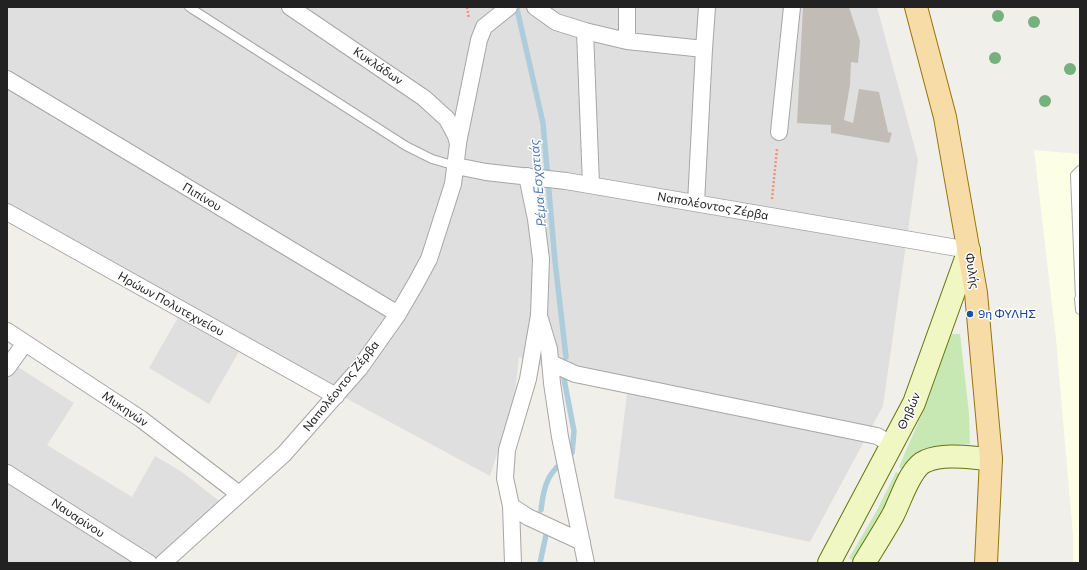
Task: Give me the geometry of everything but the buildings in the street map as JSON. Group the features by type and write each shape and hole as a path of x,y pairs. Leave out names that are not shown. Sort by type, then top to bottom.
{"main road":[{"name":"Φυλής","path":"916,7 944,117 976,293 991,459 986,563"},
{"name":"Θηβών","path":"829,563 914,403 969,250"},
{"path":"864,563 894,512 908,482 917,467 924,461 936,457 991,459"},
{"name":"Φυλής","path":"981,563 987,540"}],"street":[{"name":"Κυκλάδων","path":"290,7 424,98 447,119 457,140"},
{"name":"Ναπολέοντος Ζέρβα","path":"162,563 284,454 359,368 398,314 429,259 453,184 456,166 457,140 479,40 484,27 509,7"},
{"path":"535,7 556,22 585,31 627,41 704,49"},
{"path":"627,7 627,41"},
{"path":"696,203 707,7"},
{"path":"779,132 792,7"},
{"path":"585,31 591,185"},
{"name":"Πιπίνου","path":"7,79 398,314"},
{"name":"Ναπολέοντος Ζέρβα","path":"456,166 486,172 591,185 969,250"},
{"path":"513,563 511,506 505,478 507,450 528,379 539,315 541,259 532,177"},
{"name":"Ηρώων Πολυτεχνείου","path":"7,212 336,396"},
{"path":"539,315 549,349 560,438 586,563"},
{"name":"Μυκηνών","path":"7,331 141,419 239,494"},
{"path":"7,368 25,343"},
{"path":"551,363 575,374 877,436 893,444"},
{"name":"Ναυαρίνου","path":"7,473 149,563"},
{"path":"511,506 528,517 582,542"}],"lane":[{"path":"189,8 406,146 432,159 456,166"},
{"path":"1080,170 1075,175 1080,310"}],"path":[{"path":"770,216 779,132"}],"shaded area":[{"path":"7,7 877,7 918,160 883,406 810,542 614,498 628,386 565,376 519,357 514,401 490,476 340,395 241,348 209,404 149,368 180,314 7,213"},
{"path":"1034,150 1080,154 1080,563 1073,563 1073,536 1056,339"},
{"path":"7,360 74,403 47,445 132,497 155,456 182,472 227,507 168,563 7,563"}],"green space":[{"path":"950,334 960,334 969,413 970,444 933,447 921,452 904,471 899,467 921,416"},
{"path":"896,472 901,474 882,516 855,562 849,558 876,512"}],"waterway":[{"name":"Ρέμα Εσχατιάς","path":"517,9 543,123 555,261 566,357"},
{"name":"Ρέμα Εσχατιάς","path":"541,510 542,500 549,478 558,466 572,453 574,431 564,379"},
{"name":"Ρέμα Εσχατιάς","path":"540,563 546,535"}],"place":[{"name":"9η ΦΥΛΗΣ","path":"970,314"}]}
